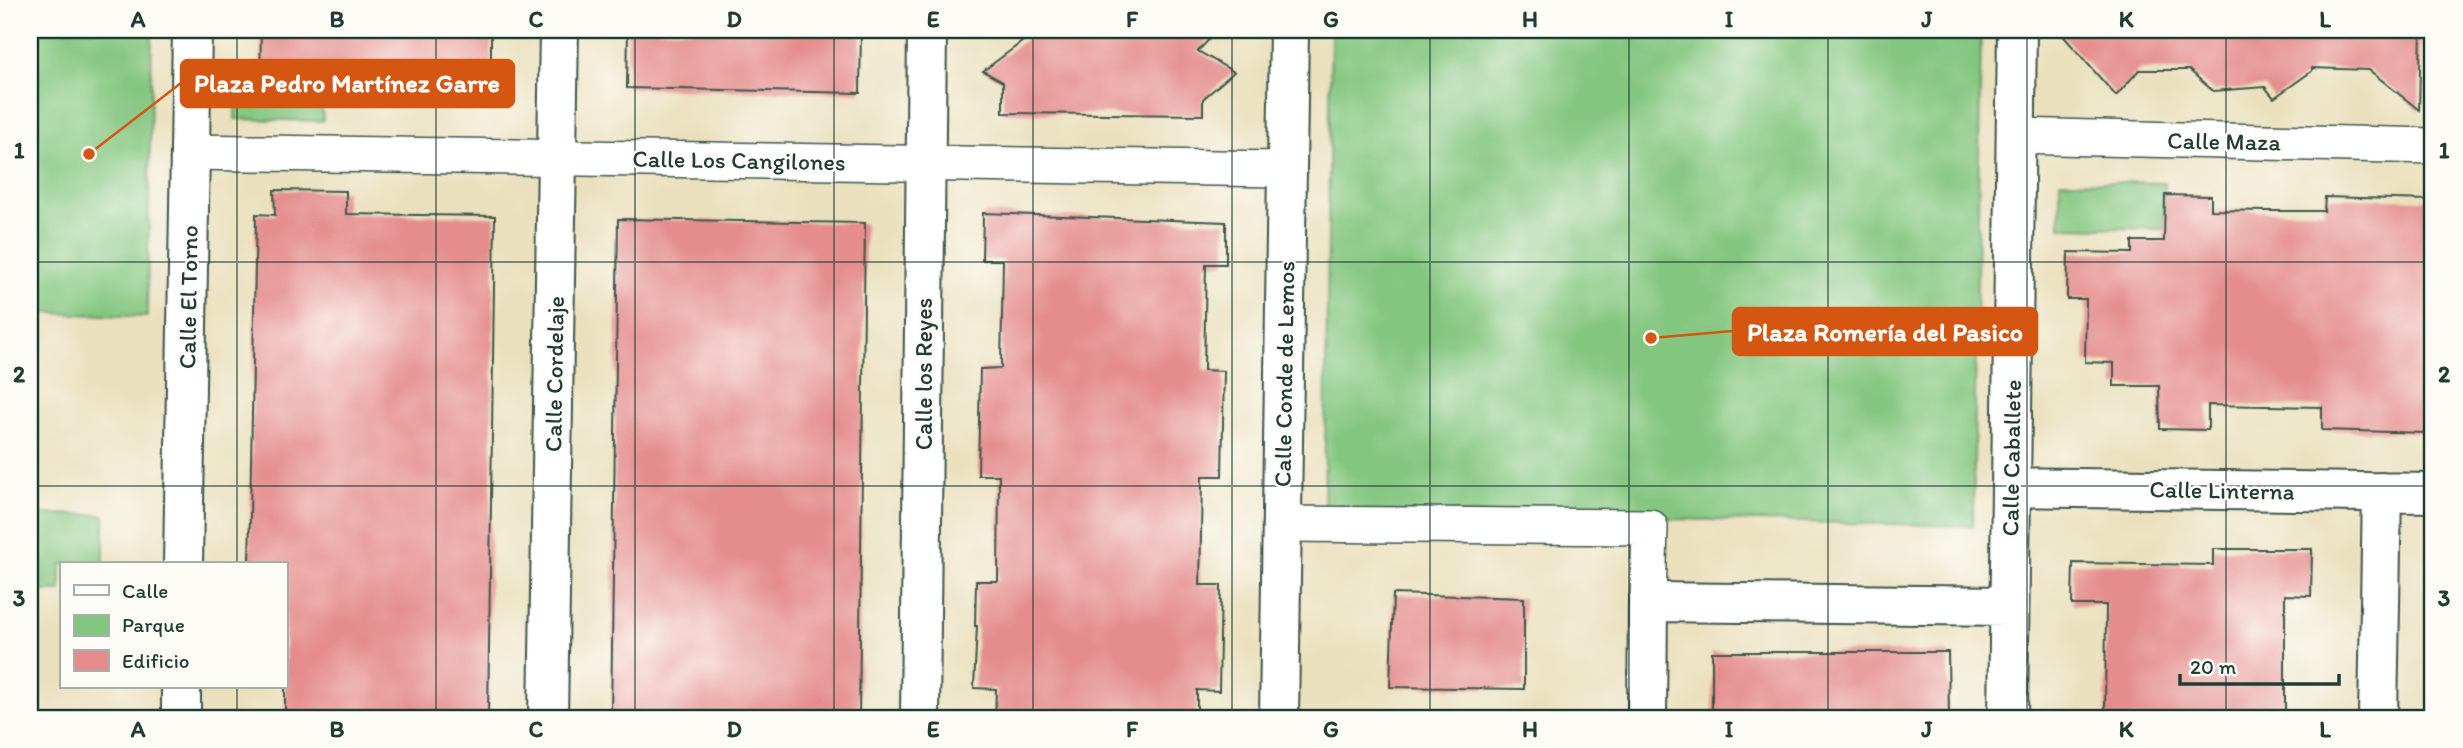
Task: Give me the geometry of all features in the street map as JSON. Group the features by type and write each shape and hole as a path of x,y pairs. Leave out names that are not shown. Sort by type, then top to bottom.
{"street":[{"name":"Calle El Torno","path":"183,562 192,30"},
{"name":"Calle Cordelaje","path":"548,718 559,30"},
{"name":"Calle los Reyes","path":"920,718 927,30"},
{"name":"Calle Conde de Lemos","path":"1279,718 1289,30"},
{"name":"Calle Caballete","path":"2008,718 2017,30"},
{"name":"Calle Maza","path":"2016,136 2433,146"},
{"name":"Calle Los Cangilones","path":"190,152 1287,169"},
{"name":"Calle Linterna","path":"2011,487 2433,493"},
{"path":"2378,718 2382,492"},
{"path":"1282,524 1650,527 1647,718"},
{"path":"1648,602 2009,606"},
{"path":"181,688 181,718"}],"green space":[{"path":"30,30 152,30 147,317 30,312"},
{"path":"1331,30 1981,30 1973,526 1324,511"},
{"path":"321,87 323,121 235,119 235,90"},
{"path":"2060,181 2165,183 2164,229 2060,227"},
{"path":"37,514 104,515 104,562 60,562 60,591 35,591"}],"building":[{"path":"261,30 491,30 491,80 260,79"},
{"path":"628,30 861,30 860,93 627,88"},
{"path":"1038,30 1218,30 1198,51 1234,72 1203,99 1203,115 1003,113 1003,82 983,71"},
{"path":"2058,30 2421,30 2419,110 2369,70 2312,68 2312,71 2274,98 2265,87 2213,91 2189,70 2139,70 2116,96"},
{"path":"274,190 346,191 346,214 495,216 488,718 285,718 287,562 249,562 256,214 275,215"},
{"path":"2165,195 2211,196 2211,210 2324,211 2325,197 2429,200 2428,249 2433,249 2433,383 2427,383 2427,433 2322,430 2322,407 2208,405 2208,430 2160,429 2159,386 2114,386 2114,363 2085,362 2086,299 2067,299 2068,252 2132,253 2132,241 2164,241"},
{"path":"983,213 1226,222 1226,264 1206,264 1204,370 1224,371 1222,476 1202,476 1200,585 1221,585 1219,691 1197,690 1197,718 995,718 996,689 974,688 976,581 998,581 999,475 978,475 980,369 1001,368 1003,260 982,260"},
{"path":"618,219 865,223 859,718 611,718"},
{"path":"2213,549 2312,549 2311,596 2285,595 2285,718 2105,718 2106,605 2072,605 2073,563 2213,565"},
{"path":"1393,594 1524,598 1524,689 1390,687"},
{"path":"1712,652 1948,652 1949,718 1712,718"}],"place":[{"name":"Plaza Pedro Martínez Garre","path":"89,154"},
{"name":"Plaza Romería del Pasico","path":"1651,338"}]}
